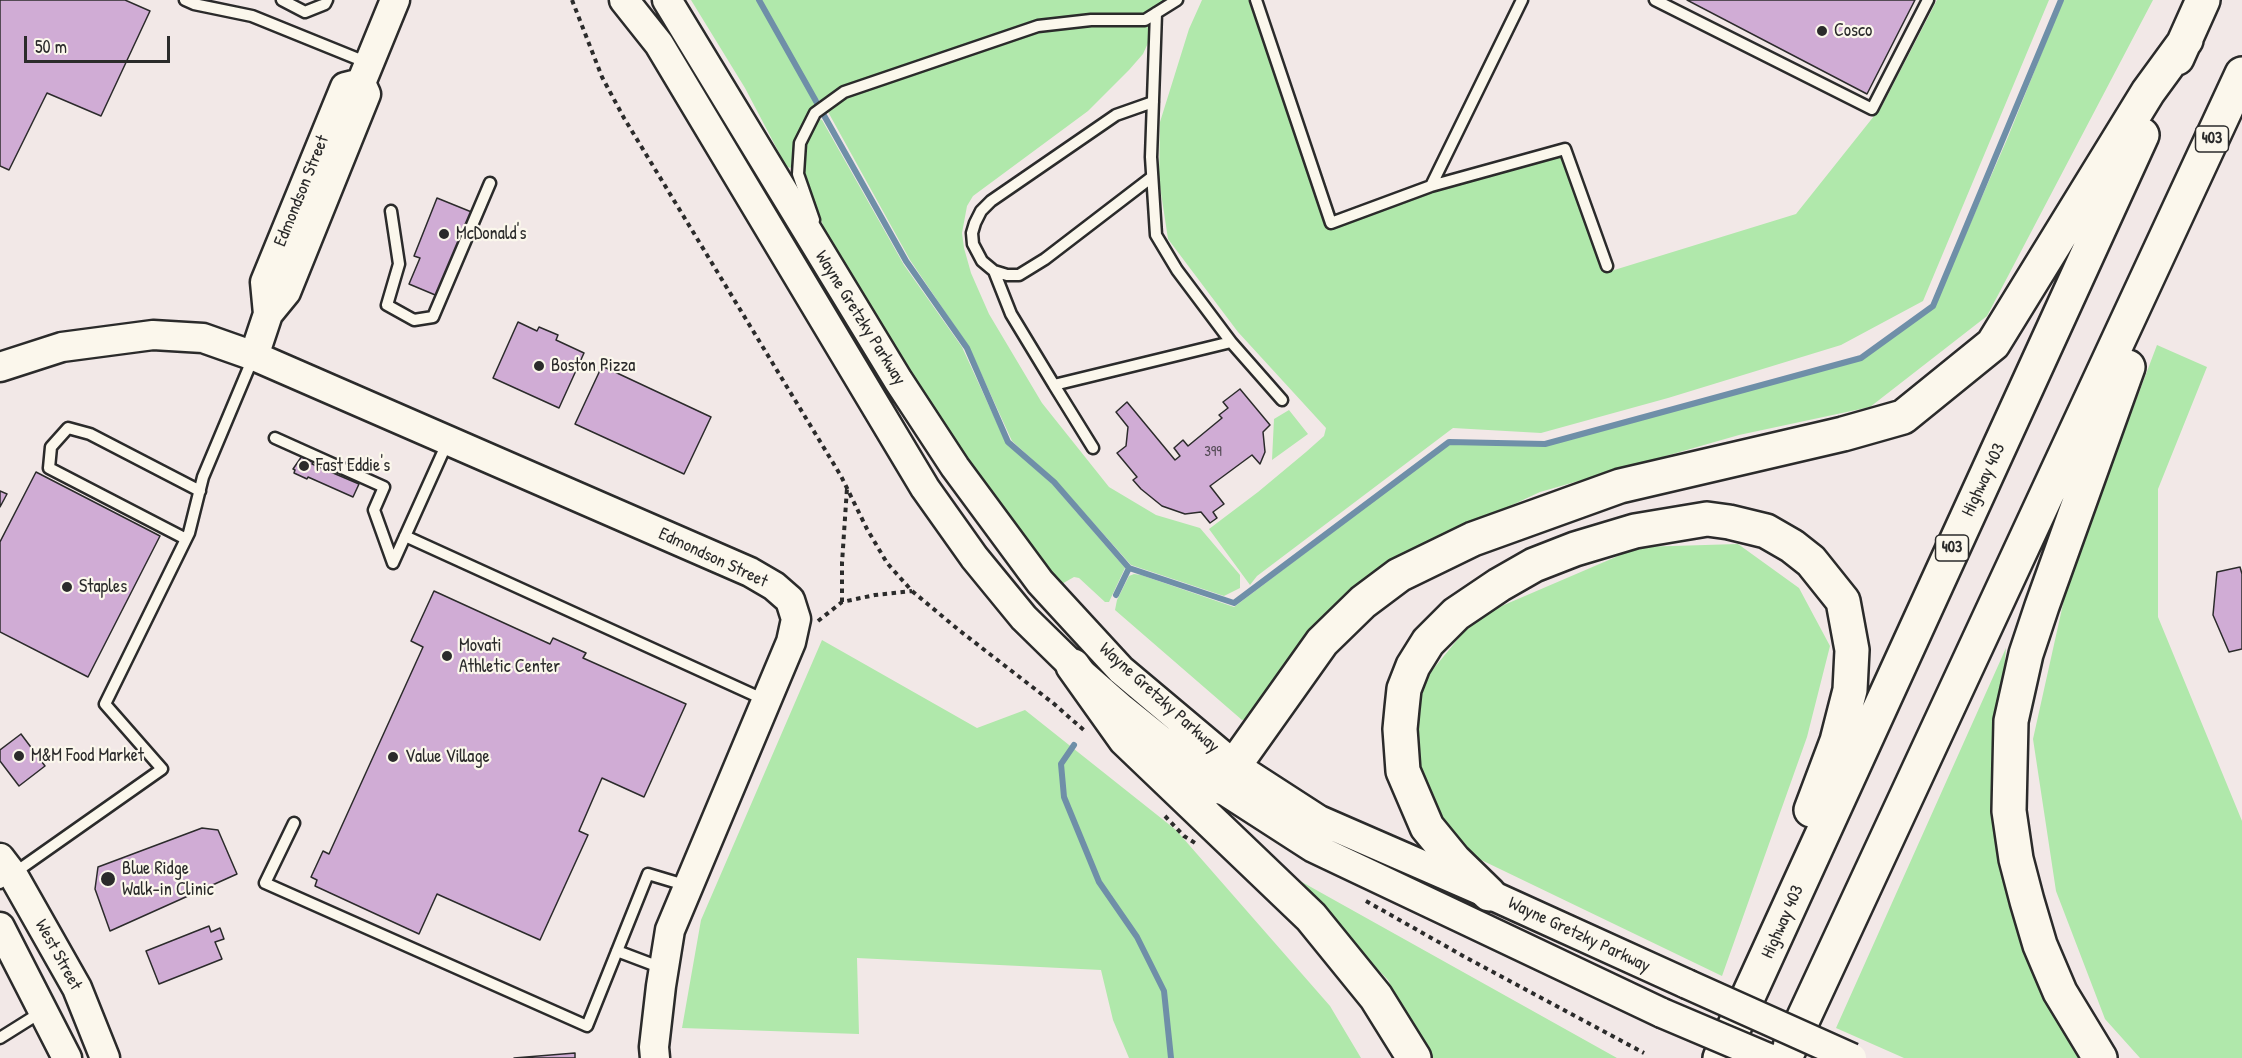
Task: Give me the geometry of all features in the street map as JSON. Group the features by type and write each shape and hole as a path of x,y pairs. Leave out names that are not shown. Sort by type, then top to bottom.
{"highway":[{"name":"Highway 403","path":"1720,1058 2204,0"},
{"path":"1227,776 1322,642 1363,602 1399,575 1473,539 1620,486 1842,434 1903,417 1993,344 2148,92 2186,40"},
{"name":"403","path":"1785,1058 2242,74"},
{"path":"2100,1058 2060,992 2040,945 2026,901 2016,860 2009,811 2011,721 2026,654 2038,615 2156,292 2183,203"},
{"path":"1490,894 1454,860 1427,827 1403,771 1400,729 1404,689 1413,666 1428,642 1456,614 1499,585 1534,565 1575,549 1635,531 1707,519 1766,531 1792,546 1811,561 1829,581 1843,601 1852,650 1850,690 1837,741 1784,879 1756,980"},
{"path":"1073,666 1125,739 1311,917 1376,997 1414,1058"}],"main road":[{"name":"Edmondson Street","path":"254,356 268,314 286,291 366,94 365,73 395,0"},
{"name":"Wayne Gretzky Parkway","path":"624,0 659,44 925,488 974,557 1024,618 1073,666 1122,709 1227,776 1319,820 1490,894 1852,1058"},
{"name":"Wayne Gretzky Parkway","path":"667,0 833,274 955,467 1040,582 1121,670 1227,776 1312,847 1662,1013 1768,1058"},
{"name":"Edmondson Street","path":"0,367 62,347 153,335 203,338 254,356 750,572 766,581 790,600 796,619 792,642 670,930 654,1047 655,1058"},
{"name":"West Street","path":"4,872 77,988 105,1058"},
{"name":"West Street","path":"0,927 67,1058"}],"lane":[{"path":"185,0 208,3 252,16 365,73"},
{"path":"282,0 305,12 325,4 327,0"},
{"path":"833,274 798,174 800,143 815,113 844,92 1038,26 1091,20 1145,20 1177,0"},
{"path":"1256,0 1331,223 1431,186 1565,149 1607,267"},
{"path":"1431,186 1522,0"},
{"path":"1655,0 1872,109 1928,0"},
{"path":"1156,14 1152,177 1156,235 1177,270 1231,342 1282,400"},
{"path":"1152,177 1029,270 1019,275 1007,275 994,271 982,261 973,244 972,233 981,211 991,201 1116,115 1153,102"},
{"path":"391,211 399,264 387,305 414,320 433,317 490,183"},
{"path":"994,271 1011,314 1093,448"},
{"path":"1054,385 1231,342"},
{"path":"4,872 162,769 105,704 186,539 203,477 254,356"},
{"path":"186,539 49,468 51,447 68,428 90,434 200,491"},
{"path":"275,438 384,487 374,510 393,563 448,441"},
{"path":"405,536 767,701"},
{"path":"294,823 265,883 587,1026 648,874 689,887"},
{"path":"617,951 664,968"},
{"path":"0,1038 43,1011"}],"path":[{"path":"842,602 847,488"},
{"path":"792,642 842,602 912,591"}],"green space":[{"path":"691,0 757,0 759,3 815,104 794,165 790,168 786,166 745,88"},
{"path":"761,0 1166,0 1153,12 1053,22 824,103 816,98"},
{"path":"1202,0 1254,0 1333,226 1443,188 1561,156 1565,158 1607,270 1611,271 1796,214 1882,106 1937,0 2049,0 1923,301 1841,345 1668,398 1541,433 1453,428 1257,576 1250,585 1209,529 1306,452 1324,436 1326,428 1238,332 1168,239 1159,180 1160,122 1189,29"},
{"path":"2063,0 2153,0 1987,316 1870,407 1739,435 1540,492 1405,555 1257,716 1242,720 1115,610 1117,600 1129,576 1134,574 1234,607 1449,444 1544,446 1861,360 1934,307 2008,137"},
{"path":"1143,22 1151,26 1153,32 1143,54 1129,70 1088,111 973,196 967,206 962,233 964,248 971,273 989,314 1042,403 1109,487 1156,515 1200,528 1240,575 1240,588 1224,596 1131,565 1057,482 1012,441 969,347 910,260 827,110 844,95 1038,29 1087,23"},
{"path":"819,119 822,120 904,265 962,347 1006,443 1052,484 1125,568 1109,602 1105,602 1079,578 1074,577 1060,585 962,460 829,240 803,175 805,145"},
{"path":"2157,345 2207,367 2158,489 2158,617 2242,821 2242,1058 2140,1058 2105,1019 2056,891 2033,739 2069,577"},
{"path":"1289,410 1308,434 1272,460 1274,419"},
{"path":"1738,544 1799,588 1830,646 1807,737 1722,976 1475,857 1437,819 1412,739 1425,679 1476,617 1639,547"},
{"path":"822,640 977,728 1025,710 1176,830 1330,1006 1361,1058 1129,1058 1113,1020 1101,970 857,958 859,1034 682,1028 701,920"},
{"path":"2006,648 1993,808 2030,964 2085,1058 1904,1058 1836,1028"},
{"path":"1284,872 1617,1058 1425,1058 1388,980"}],"building":[{"path":"0,0 125,0 150,11 101,116 47,93 9,170 0,166"},
{"name":"Cosco","path":"1687,0 1915,0 1867,94"},
{"name":"McDonald's","path":"437,198 474,213 440,297 409,284 420,258 414,256"},
{"name":"Boston Pizza","path":"518,322 537,331 539,327 558,335 556,340 584,353 559,408 493,378"},
{"path":"602,366 711,417 684,474 575,424"},
{"path":"1240,389 1270,425 1263,432 1265,452 1260,464 1252,455 1210,486 1224,504 1213,512 1217,518 1210,523 1201,512 1185,514 1162,506 1141,489 1133,480 1137,477 1117,453 1126,446 1128,427 1116,412 1127,402 1175,460 1180,456 1174,448 1183,440 1188,446 1222,418 1219,415 1228,408 1223,402"},
{"path":"302,456 313,461 312,464 359,484 353,497 294,473 293,469"},
{"name":"Staples","path":"36,472 160,536 88,677 0,632 0,542"},
{"path":"0,491 7,494 0,507"},
{"path":"2240,567 2242,574 2242,649 2229,652 2213,615 2217,572"},
{"path":"434,591 550,644 553,638 586,653 583,658 686,704 644,797 602,778 579,831 588,835 540,940 437,894 419,934 315,886 317,880 311,877 323,851 329,854 423,647 411,641"},
{"name":"M&M Food Market","path":"21,734 45,766 19,786 0,761 0,750"},
{"path":"202,828 218,830 237,874 110,931 95,889 98,867"},
{"path":"209,926 211,932 220,928 224,939 215,942 222,959 159,984 146,951"},
{"path":"575,1053 575,1058 514,1058"}],"waterway":[{"path":"759,0 906,261 967,348 1008,442 1054,482 1129,568 1234,603 1449,442 1545,444 1861,358 1933,306 2061,0"},
{"path":"1116,595 1129,568"},
{"path":"1074,745 1061,764 1064,797 1099,882 1137,937 1164,991 1171,1058"}],"place":[{"name":"Cosco","path":"1822,31"},
{"name":"McDonald's","path":"444,234"},
{"name":"Boston Pizza","path":"539,366"},
{"name":"Fast Eddie's","path":"304,466"},
{"name":"Staples","path":"67,587"},
{"name":"Movati Athletic Center","path":"447,656"},
{"name":"M&M Food Market","path":"19,756"},
{"name":"Value Village","path":"393,757"},
{"name":"Blue Ridge Walk-in Clinic","path":"108,879"}]}
